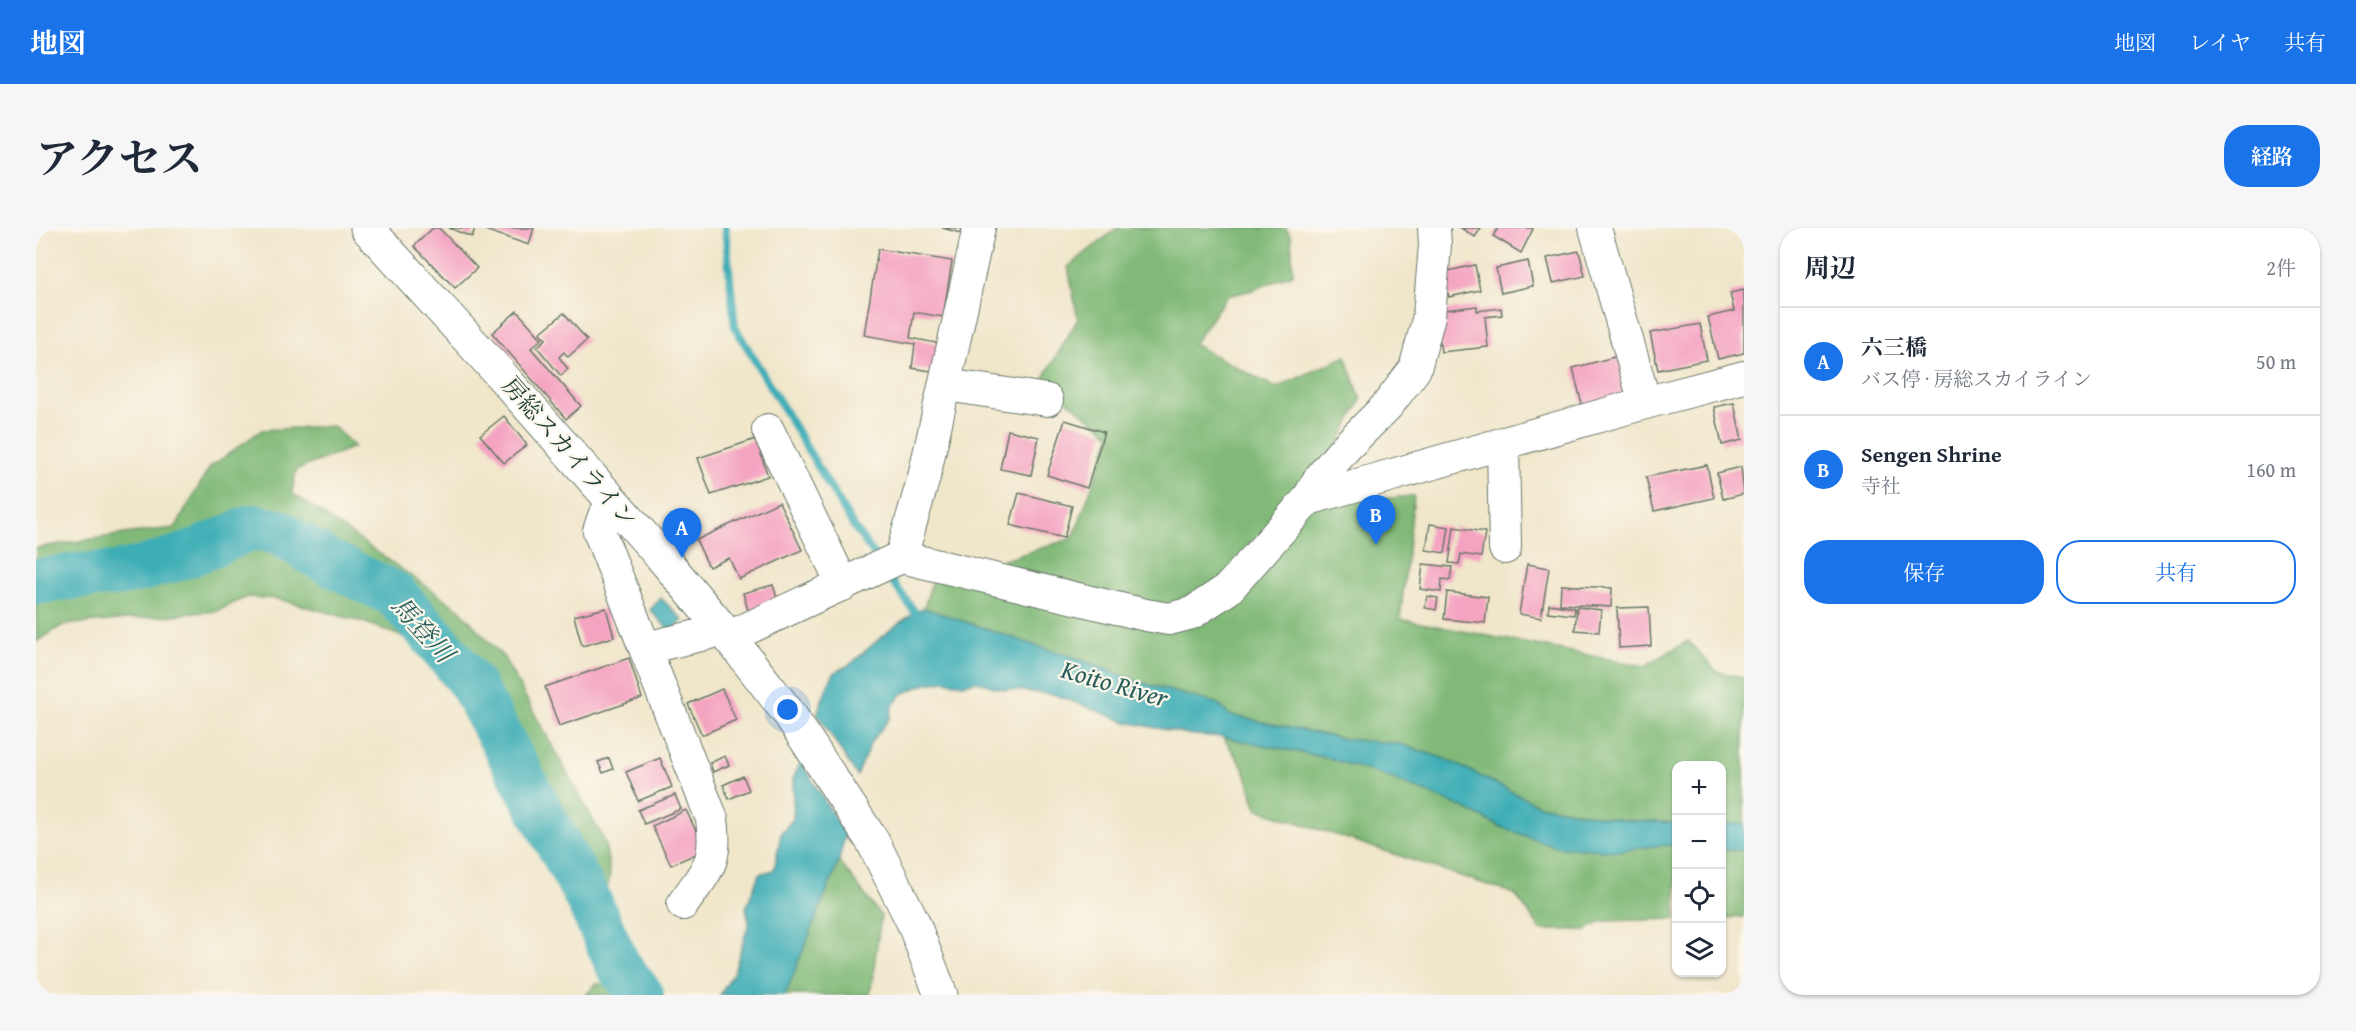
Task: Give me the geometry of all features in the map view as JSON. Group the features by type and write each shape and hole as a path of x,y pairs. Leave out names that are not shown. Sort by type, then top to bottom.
{"main road":[{"name":"房総スカイライン","path":"367,228 616,505 726,634 790,715 873,842 913,922 940,995"}],"street":[{"path":"898,559 924,477 979,228"},
{"path":"645,648 726,634 898,559 1146,615 1169,619 1192,613 1228,589 1308,499 1319,479 1386,406 1415,369 1429,316 1435,245 1434,228"},
{"path":"1592,229 1645,403"},
{"path":"1308,499 1744,377"},
{"path":"946,385 1047,400"},
{"path":"768,430 847,583"},
{"path":"1503,443 1505,548"},
{"path":"616,505 604,516 599,531 712,819 715,851 710,865 683,904"}],"green space":[{"path":"1117,228 1286,228 1291,237 1293,274 1253,290 1227,296 1193,344 1276,388 1346,356 1361,400 1334,452 1300,505 1414,496 1400,619 1645,666 1688,641 1716,671 1744,678 1744,824 1726,824 1726,761 1672,761 1672,823 1623,820 1538,805 1448,760 1400,744 1345,739 1229,715 1218,704 1142,683 1068,655 924,608 933,578 989,565 1073,538 1111,435 1042,381 1078,319 1068,267"},
{"path":"333,426 354,447 296,470 292,493 459,609 504,658 605,842 610,875 604,903 531,755 457,657 363,622 278,599 247,597 217,611 63,625 36,642 36,548 175,528 210,467 262,430"},
{"path":"1223,737 1332,759 1388,777 1462,807 1501,827 1554,846 1618,851 1672,846 1672,919 1602,921 1586,930 1541,930 1515,894 1257,809 1244,769"},
{"path":"1726,850 1744,850 1744,917 1726,918"},
{"path":"839,861 881,916 870,995 785,995"},
{"path":"596,984 617,984 624,995 586,995"}],"water":[{"path":"661,598 683,620 671,632 650,610"},
{"name":"Koito River","path":"924,608 1068,655 1142,683 1218,704 1229,715 1345,739 1400,744 1448,760 1538,805 1623,820 1672,823 1672,846 1618,851 1554,846 1501,827 1462,807 1388,777 1332,759 1223,737 1193,735 1126,722 1056,695 996,688 978,681 964,684 943,681 923,685 902,694 892,707 890,718 871,742 857,776 817,714 826,689 835,673 853,662 895,626"},
{"path":"801,761 845,835 839,861 785,995 720,995 734,972 749,923 746,908 759,874 774,870 781,833 793,819 793,779"},
{"path":"1726,824 1744,824 1744,850 1726,850"}],"pier":[{"path":"815,712 858,779 855,778 828,738"}],"building":[{"path":"433,228 439,228 477,268 455,288 414,246"},
{"path":"449,228 475,228 472,237"},
{"path":"479,228 534,228 529,245"},
{"path":"942,228 962,228 961,233"},
{"path":"1461,228 1481,228 1475,237"},
{"path":"1498,228 1533,229 1521,253 1493,236"},
{"path":"878,249 952,261 943,317 914,312 910,338 942,344 938,372 912,368 915,344 864,335"},
{"path":"1579,251 1585,276 1553,283 1547,258"},
{"path":"1528,261 1533,286 1501,293 1496,268"},
{"path":"1475,265 1480,290 1449,297 1443,272"},
{"path":"1744,290 1744,353 1718,359 1708,317 1734,311 1730,293"},
{"path":"1477,306 1477,311 1501,308 1502,315 1485,317 1488,347 1441,352 1436,311"},
{"path":"517,311 542,339 531,348 581,406 566,419 492,333"},
{"path":"564,313 587,340 568,357 564,352 559,357 568,369 561,376 537,347 546,339 540,333"},
{"path":"1700,324 1707,360 1658,370 1650,333"},
{"path":"1622,355 1633,397 1583,409 1573,368"},
{"path":"1734,403 1742,440 1722,445 1714,407"},
{"path":"504,416 527,445 504,463 480,435"},
{"path":"1065,420 1104,432 1087,488 1047,475"},
{"path":"1008,430 1039,437 1031,475 1000,469"},
{"path":"756,439 768,476 711,495 698,458"},
{"path":"1707,465 1714,498 1654,511 1646,477"},
{"path":"1741,467 1744,494 1723,499 1717,473"},
{"path":"1019,493 1072,506 1064,538 1010,525"},
{"path":"779,502 802,550 739,579 729,558 709,567 696,540"},
{"path":"1430,524 1449,527 1445,553 1426,550"},
{"path":"1454,527 1485,532 1481,557 1461,554 1459,564 1449,563"},
{"path":"1423,564 1452,567 1450,580 1442,579 1441,592 1420,589"},
{"path":"1527,564 1549,568 1541,618 1519,614"},
{"path":"773,585 778,601 748,610 743,593"},
{"path":"1561,585 1612,588 1611,607 1560,604"},
{"path":"1447,592 1488,597 1485,623 1444,619"},
{"path":"1427,596 1438,598 1436,610 1425,608"},
{"path":"1549,604 1575,608 1574,615 1548,612"},
{"path":"1577,607 1601,610 1599,632 1575,630"},
{"path":"1649,607 1651,646 1619,648 1617,608"},
{"path":"606,608 614,637 582,646 574,616"},
{"path":"629,658 642,698 559,726 545,687"},
{"path":"722,689 736,720 702,735 688,704"},
{"path":"725,756 729,765 713,772 710,763"},
{"path":"609,758 613,769 603,773 598,762"},
{"path":"660,758 672,787 638,801 626,772"},
{"path":"743,776 749,790 729,799 723,785"},
{"path":"675,795 681,809 644,824 638,810"},
{"path":"686,810 705,850 671,865 652,826"}],"waterway":[{"path":"725,228 735,327 852,524 878,560"},
{"name":"馬登川","path":"36,582 75,576 117,574 145,568 191,554 253,527 278,532 328,562 394,594 471,683 588,899 618,965 641,995"},
{"path":"886,573 920,619"}],"place":[{"name":"Sengen Shrine","path":"1376,545"},
{"name":"六三橋","path":"682,558"}]}
